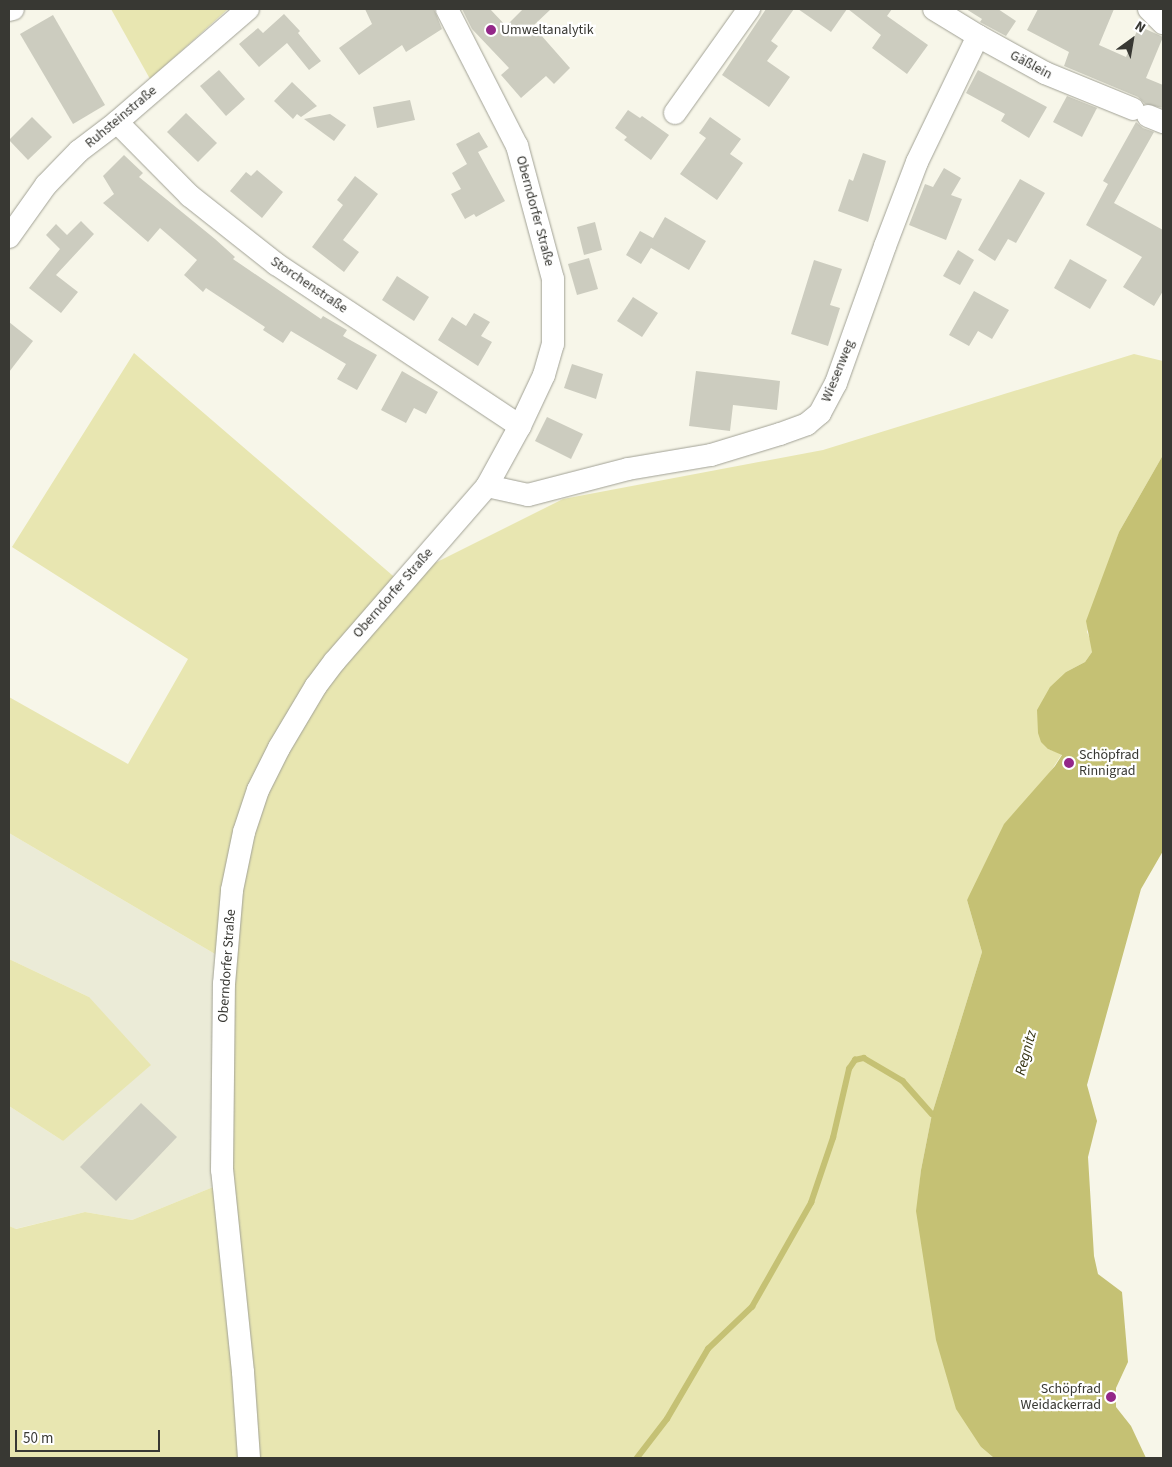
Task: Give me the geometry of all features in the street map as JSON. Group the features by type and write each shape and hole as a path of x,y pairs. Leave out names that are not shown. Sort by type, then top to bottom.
{"street":[{"path":"9,10 13,9"},
{"name":"Ruhsteinstraße","path":"9,238 46,185 79,152 117,122 248,9"},
{"name":"Oberndorfer Straße","path":"249,1458 243,1372 222,1170 224,984 232,890 244,832 258,790 284,740 316,686 330,667 487,486 520,426 544,375 553,344 553,279 517,146 447,9"},
{"path":"675,113 749,9"},
{"name":"Gäßlein","path":"934,9 1045,73 1148,116"},
{"path":"1149,9 1163,23"},
{"name":"Wiesenweg","path":"487,486 528,495 628,469 711,455 807,424 820,413 836,383 884,246 917,162 978,36"},
{"name":"Storchenstraße","path":"117,122 190,196 276,264 520,426"}],"shaded area":[{"path":"111,9 228,9 150,79"},
{"path":"134,353 399,581 563,499 823,450 1134,354 1163,361 1163,455 1119,532 1087,632 1092,644 1092,652 1085,662 1066,672 1048,749 1062,754 967,900 982,952 932,1114 921,1170 917,1211 981,1447 994,1458 9,1458 9,1226 16,1229 85,1212 132,1220 228,1181 215,954 9,833 9,697 128,764 188,659 12,547"},
{"path":"9,833 215,954 228,1181 132,1220 85,1212 15,1229 9,1226 9,1106 63,1141 89,997 9,959"},
{"path":"9,959 89,997 151,1065 63,1141 9,1106"}],"water":[{"name":"Regnitz","path":"1163,455 1163,851 1141,889 1087,1085 1097,1121 1088,1157 1094,1256 1098,1274 1122,1292 1128,1362 1116,1388 1116,1407 1131,1426 1146,1458 994,1458 981,1447 956,1409 936,1340 916,1211 921,1170 932,1114 982,952 967,900 1004,824 1055,766 1062,755 1048,749 1041,742 1038,733 1037,710 1050,687 1066,672 1085,662 1092,652 1086,621 1119,532"}],"building":[{"path":"365,9 434,9 442,29 406,52 402,45 359,75 339,48 372,24"},
{"path":"462,9 490,9 506,26 523,9 551,9 533,26 570,68 554,84 546,76 521,98 501,75 509,68 472,29"},
{"path":"766,9 794,9 771,41 778,46 767,61 790,77 769,107 722,75"},
{"path":"798,9 847,9 831,32"},
{"path":"848,9 892,9 887,16 928,45 907,74 872,48 881,35"},
{"path":"966,9 998,9 1016,21 1006,36 980,22 982,19"},
{"path":"1038,9 1114,9 1099,45 1126,57 1139,26 1163,37 1146,78 1163,85 1163,108 1145,104 1138,97 1064,66 1069,52 1027,30"},
{"path":"284,14 300,31 298,33 321,61 309,70 287,43 259,67 239,44 258,28 263,33"},
{"path":"53,15 105,105 73,124 20,34"},
{"path":"219,70 245,99 226,116 200,86"},
{"path":"978,70 1047,107 1029,138 1001,121 1005,114 966,93"},
{"path":"292,82 317,106 301,117 297,114 293,119 274,101"},
{"path":"1067,96 1097,108 1082,137 1053,122"},
{"path":"410,100 415,120 377,128 373,107"},
{"path":"628,110 640,118 642,116 669,135 651,160 624,140 627,137 615,128"},
{"path":"186,113 217,143 198,162 167,132"},
{"path":"330,114 346,125 334,141 304,119"},
{"path":"32,117 52,137 28,160 9,140"},
{"path":"710,117 741,139 730,154 743,163 717,200 680,174 706,138 699,133"},
{"path":"1136,122 1143,128 1154,132 1114,203 1163,230 1163,291 1154,306 1123,287 1142,257 1086,225 1108,184 1103,181"},
{"path":"479,132 488,147 478,152 505,201 476,217 474,214 465,219 451,194 461,189 452,173 467,164 456,144"},
{"path":"863,153 886,161 868,222 838,211 849,179 853,181"},
{"path":"124,155 143,173 139,177 215,239 235,257 233,259 321,319 323,316 347,330 343,336 377,355 357,390 337,379 346,364 291,331 283,343 263,330 265,327 206,288 203,292 184,275 197,260 160,228 148,242 103,203 114,194 103,176"},
{"path":"944,168 961,178 951,195 962,199 946,240 909,225 925,184 933,187"},
{"path":"257,170 283,192 262,218 230,191 246,172 251,176"},
{"path":"355,176 378,194 343,240 359,252 344,272 312,247 343,205 337,200"},
{"path":"1020,179 1045,193 1016,243 1008,239 995,261 978,250"},
{"path":"665,217 706,241 689,270 651,248 641,264 626,255 640,231 653,238"},
{"path":"81,221 94,234 56,275 78,292 61,313 29,288 60,249 46,235 56,224 67,235"},
{"path":"595,222 602,250 584,255 577,227"},
{"path":"958,250 974,260 960,285 943,276"},
{"path":"589,258 598,289 577,295 568,264"},
{"path":"1070,259 1107,280 1090,309 1054,288"},
{"path":"814,260 842,269 830,305 840,308 828,346 791,334"},
{"path":"397,276 429,297 414,321 382,300"},
{"path":"974,291 1009,310 992,339 978,331 969,346 949,335"},
{"path":"633,297 658,313 642,337 617,321"},
{"path":"474,313 490,322 481,336 492,342 478,366 438,340 452,317 466,326"},
{"path":"9,322 33,341 9,372"},
{"path":"572,364 603,374 596,399 564,388"},
{"path":"402,371 438,392 426,414 414,408 406,423 381,410"},
{"path":"696,371 780,381 777,410 733,405 730,431 689,426"},
{"path":"547,417 583,434 571,459 535,441"},
{"path":"141,1103 177,1137 116,1201 80,1167"}],"waterway":[{"path":"637,1458 667,1419 708,1349 752,1307 811,1203 833,1138 849,1069 855,1060 864,1058 903,1081 932,1114"}],"place":[{"name":"Umweltanalytik","path":"491,30"},
{"name":"Schöpfrad Rinnigrad","path":"1069,763"},
{"name":"Schöpfrad Weidackerrad","path":"1111,1397"}]}
